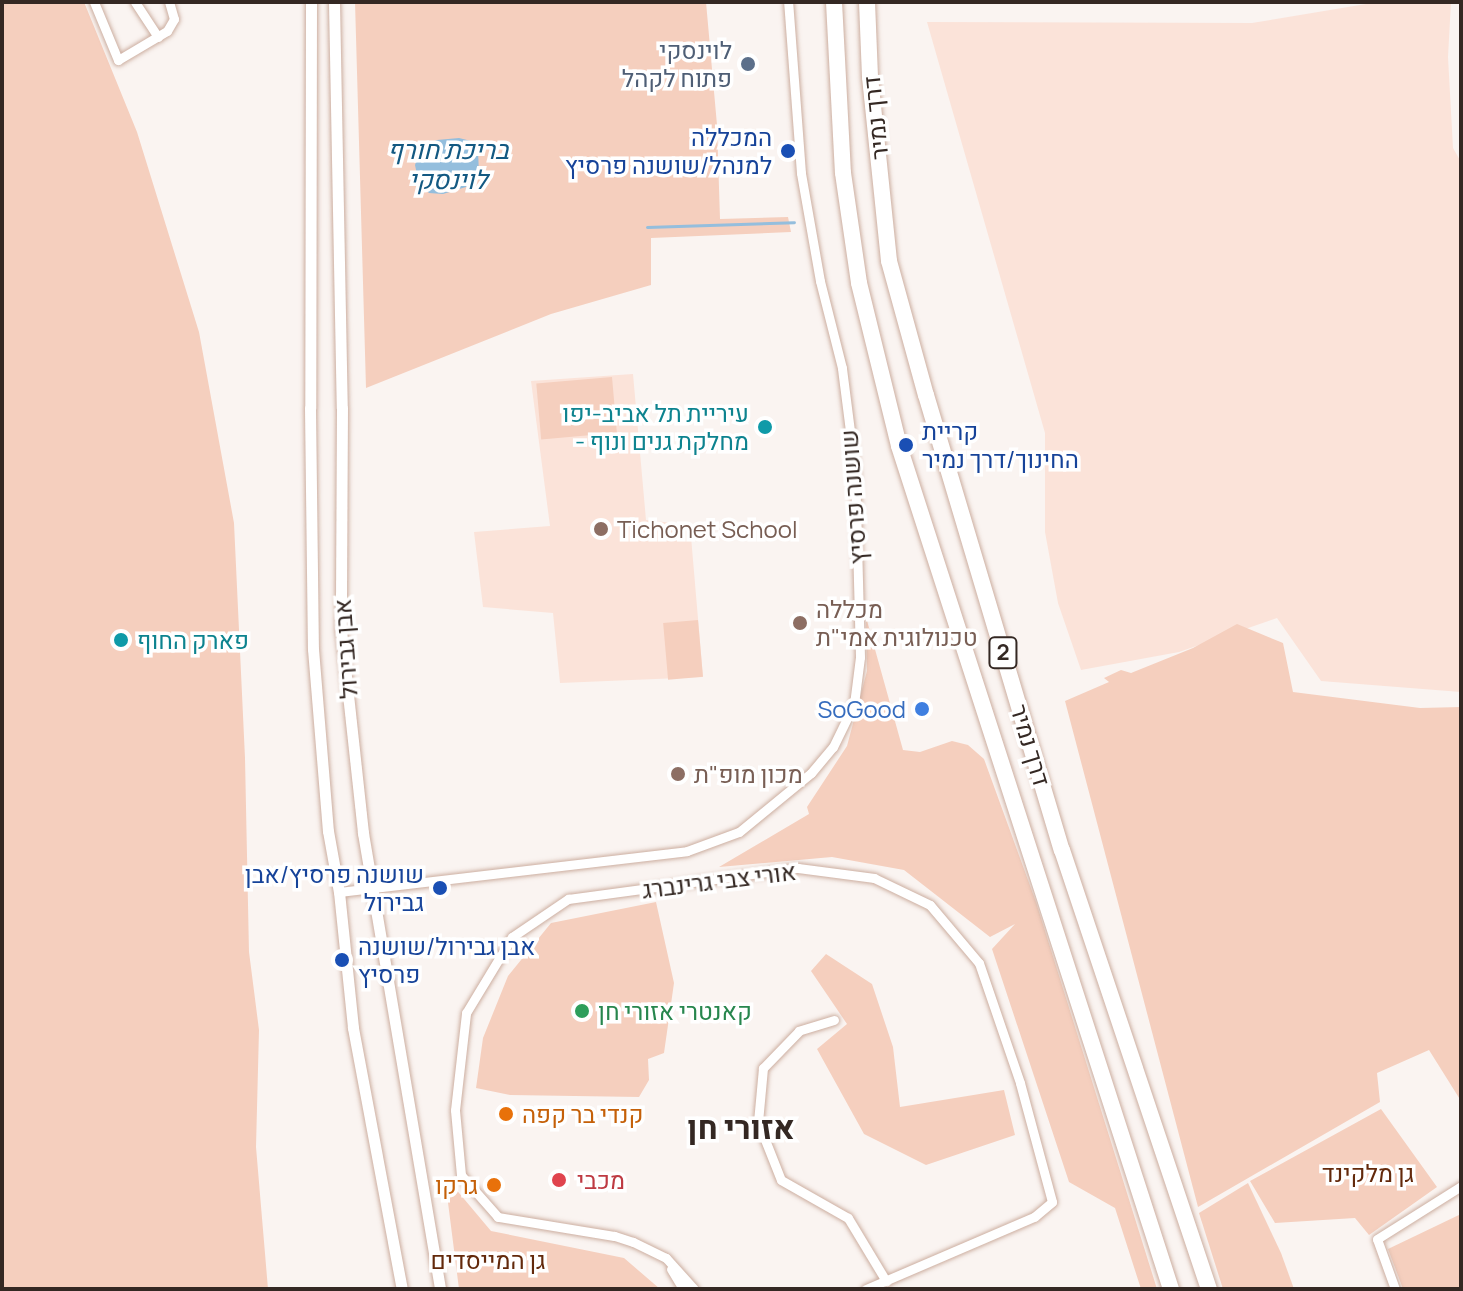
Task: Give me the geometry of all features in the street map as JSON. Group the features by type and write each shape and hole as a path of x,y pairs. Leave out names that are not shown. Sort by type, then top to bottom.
{"highway":[{"name":"דרך נמיר","path":"834,2 843,173 859,283 899,446 1171,1289"},
{"name":"דרך נמיר","path":"867,2 870,77 889,261 930,410 1062,850 1209,1289"}],"street":[{"path":"94,2 118,60 158,37 174,19 169,2"},
{"path":"135,2 158,37"},
{"name":"אבן גבירול","path":"311,2 313,649 328,831 339,892 353,1028 402,1289"},
{"name":"אבן גבירול","path":"334,2 342,408 341,630 372,887 440,1289"},
{"name":"שושנה פרסיץ","path":"339,892 687,851 739,832 811,773 833,747 854,704 861,615 855,470 842,368 820,281 801,173 788,2"},
{"name":"אורי צבי גרינברג","path":"694,1289 666,1258 614,1236 498,1217 458,1170 456,1095 466,1013 512,937 568,899 798,868 874,878 930,905 979,963 1020,1083 1052,1202 1034,1217 866,1289"},
{"path":"834,1020 799,1031 763,1068 758,1122 781,1180 848,1218 886,1281"},
{"path":"1395,1289 1377,1239 1461,1186"},
{"path":"666,1258 683,1289"}],"shaded area":[{"path":"1378,2 1451,2 1448,57 1453,148 1461,162 1461,692 1321,681 1277,618 1179,652 1081,670 1058,603 1045,532 1045,433 927,22 1252,23"},
{"name":"Tichonet School","path":"633,374 646,520 690,525 703,677 560,683 553,613 483,607 474,532 550,526 531,381"}],"green space":[{"name":"פארק החוף","path":"2,2 84,2 137,132 199,332 234,523 245,758 249,952 259,1030 256,1147 268,1289 2,1289"},
{"path":"355,2 706,2 717,125 720,219 788,217 791,232 651,238 651,285 551,314 366,388"},
{"path":"612,377 617,433 541,439 536,384"},
{"path":"866,617 903,750 920,752 952,741 968,745 984,759 1036,902 1157,1289 1141,1289 1115,1208 1069,1182 992,949 1015,924 990,937 904,870 832,857 719,867 809,814 807,807 847,746 867,671"},
{"path":"698,620 703,677 668,680 663,623"},
{"path":"1237,624 1283,643 1293,692 1420,708 1461,707 1461,1101 1429,1050 1377,1073 1380,1102 1198,1207 1065,701 1109,682 1104,678 1121,670 1131,673 1193,648"},
{"name":"קאנטרי אזורי חן","path":"656,902 674,983 664,1053 648,1059 649,1080 639,1097 510,1095 476,1088 483,1038 508,976 551,923"},
{"path":"826,954 872,984 893,1047 900,1107 1004,1090 1015,1135 926,1165 864,1134 817,1049 847,1024 811,971"},
{"name":"גן מלקינד","path":"1381,1109 1437,1187 1369,1235 1355,1218 1275,1223 1250,1181"},
{"path":"1248,1183 1281,1253 1294,1289 1223,1289 1199,1213"},
{"name":"גן המייסדים","path":"446,1187 454,1187 491,1231 624,1258 660,1289 459,1289"},
{"path":"1461,1214 1461,1289 1403,1289 1388,1249"}],"water":[{"name":"בריכת חורף לוינסקי","path":"459,138 471,141 478,151 479,173 466,187 443,194 429,193 419,184 415,165 421,147 437,140"}],"waterway":[{"path":"647,227 794,222"}],"place":[{"name":"לוינסקי פתוח לקהל","path":"748,64"},
{"name":"המכללה למנהל/שושנה פרסיץ","path":"788,151"},
{"name":"עיריית תל אביב-יפו - מחלקת גנים ונוף","path":"765,427"},
{"name":"קריית החינוך/דרך נמיר","path":"906,445"},
{"name":"Tichonet School","path":"601,529"},
{"name":"מכללה טכנולוגית אמי\"ת","path":"800,623"},
{"name":"פארק החוף","path":"121,640"},
{"name":"SoGood","path":"922,709"},
{"name":"מכון מופ\"ת","path":"678,774"},
{"name":"שושנה פרסיץ/אבן גבירול","path":"440,888"},
{"name":"אבן גבירול/שושנה פרסיץ","path":"342,960"},
{"name":"קאנטרי אזורי חן","path":"582,1011"},
{"name":"קנדי בר קפה","path":"506,1114"},
{"name":"מכבי","path":"559,1180"},
{"name":"גרקו","path":"494,1185"}],"district":[{"name":"אזורי חן","path":"741,1127"}]}
